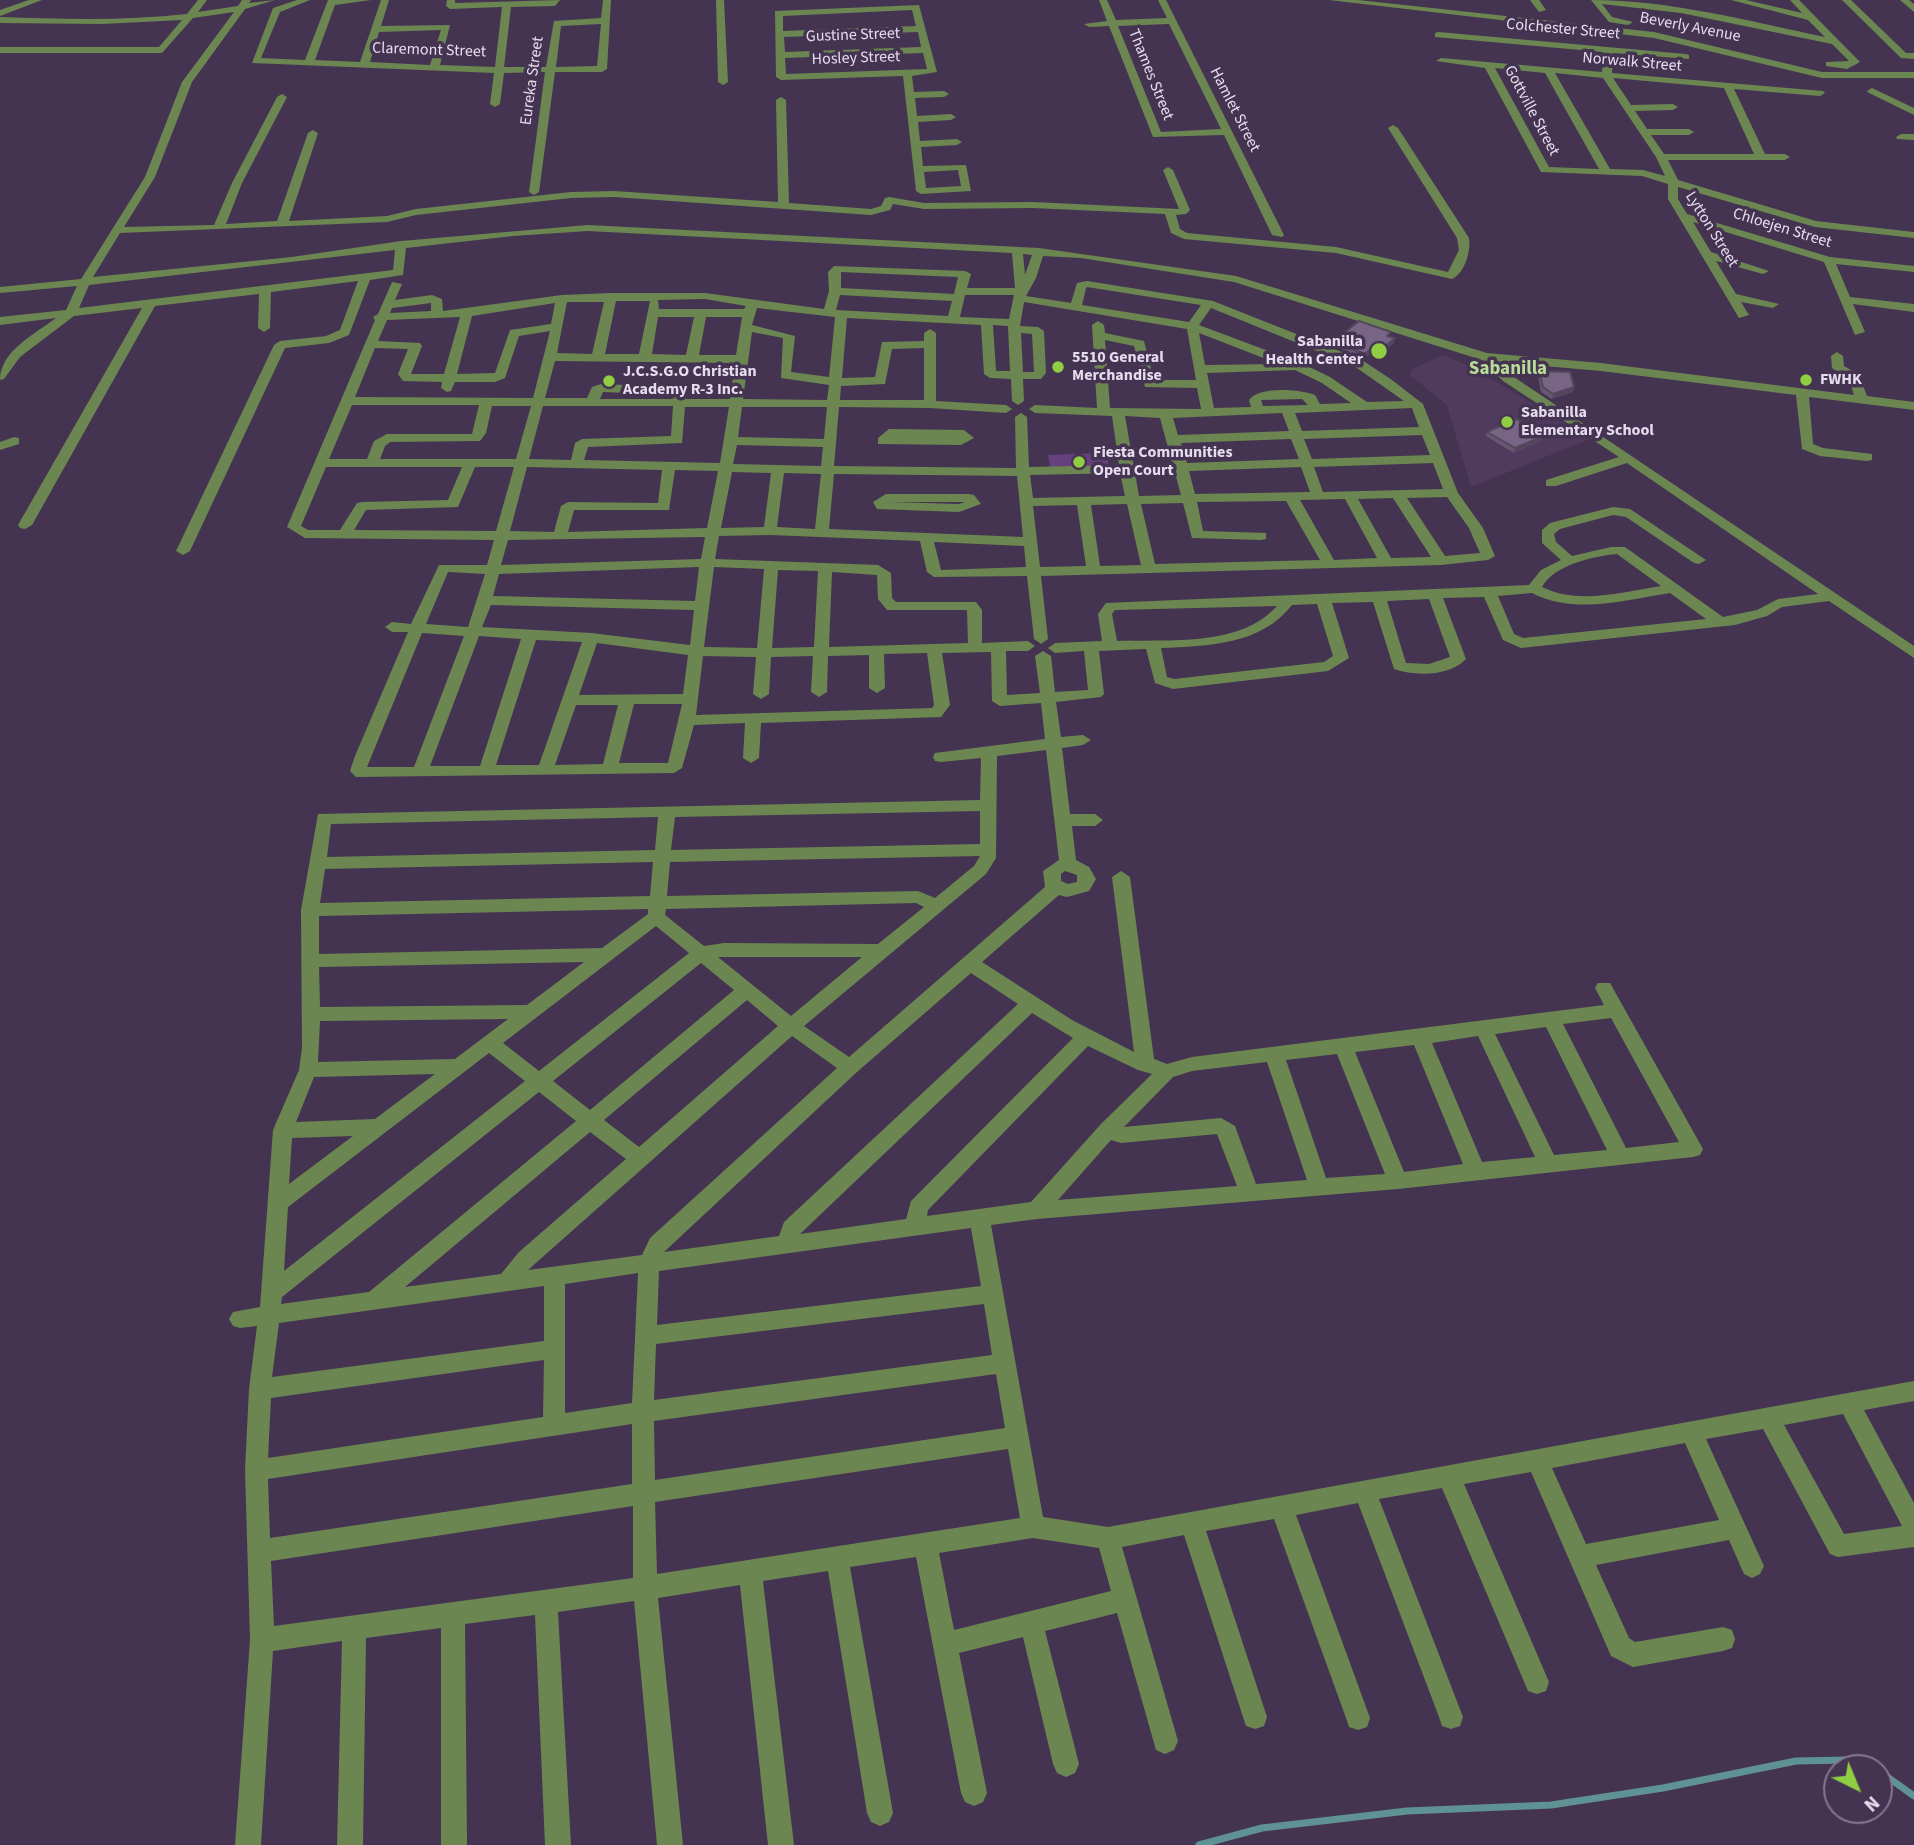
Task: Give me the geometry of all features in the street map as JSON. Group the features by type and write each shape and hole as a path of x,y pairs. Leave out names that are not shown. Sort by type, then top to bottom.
{"street":[{"path":"0,13 38,0"},
{"path":"0,50 162,50 203,0"},
{"path":"0,20 191,15 271,0"},
{"name":"Claremont Street","path":"306,0 276,10 255,61 497,70 602,69 605,21"},
{"path":"309,63 332,1 367,0"},
{"path":"364,65 385,0"},
{"path":"452,0 450,6 555,3 556,0"},
{"path":"605,21 607,0"},
{"path":"720,0 723,82"},
{"name":"Thames Street","path":"1103,0 1157,135 1228,132"},
{"name":"Hamlet Street","path":"1161,0 1278,235"},
{"name":"Beverly Avenue","path":"1333,0 1543,18"},
{"name":"Beverly Avenue","path":"1356,0 1543,18 1673,38 1822,75 1914,74"},
{"path":"1414,0 1475,4"},
{"path":"1534,0 1543,18 1543,43"},
{"path":"1595,0 1609,19 1676,28"},
{"path":"1595,0 1681,10 1836,42"},
{"path":"1735,0 1812,18"},
{"path":"1747,45 1805,60 1855,65 1856,62 1794,0"},
{"path":"1846,0 1905,56 1914,56"},
{"path":"1904,0 1914,9"},
{"path":"0,376 16,354 71,313 85,281 150,177 187,82 246,3"},
{"path":"495,104 507,4"},
{"path":"781,55 778,13 833,5 864,9 916,7 926,50"},
{"path":"864,9 869,30"},
{"path":"0,13 191,15"},
{"name":"Eureka Street","path":"534,192 557,23 605,21"},
{"path":"1089,24 1171,21"},
{"path":"374,29 447,27 434,68"},
{"path":"779,34 922,29"},
{"name":"Colchester Street","path":"1438,35 1685,57"},
{"name":"Gustine Street","path":"781,55 926,50"},
{"name":"Hosley Street","path":"781,55 781,77 932,72 926,50"},
{"path":"1607,77 1608,50"},
{"name":"Norwalk Street","path":"1441,61 1820,93"},
{"name":"Gottville Street","path":"1489,66 1545,170 1606,171"},
{"path":"1549,72 1606,171 1643,173 1815,224 1914,235"},
{"path":"907,73 915,119 921,191 967,189 961,167 920,169"},
{"name":"Lytton Street","path":"1607,77 1661,157 1673,181 1671,194 1743,315"},
{"path":"1728,86 1761,157"},
{"path":"1872,91 1910,110"},
{"path":"911,95 944,94"},
{"path":"219,227 237,183 282,97"},
{"path":"782,100 784,206"},
{"path":"1627,108 1673,107"},
{"path":"1885,110 1910,110"},
{"path":"915,119 951,117"},
{"path":"1170,213 1175,231 1184,236 1336,250 1452,276 1465,250 1463,238 1393,128"},
{"path":"1644,132 1689,132"},
{"path":"282,224 313,133"},
{"path":"1901,137 1914,137"},
{"path":"917,144 957,142"},
{"path":"1661,157 1785,157"},
{"path":"123,224 219,227 387,219 416,212 572,195 649,195 688,202 784,206 817,224 881,211 889,200 924,206 1032,205 1170,213 1185,210 1168,170"},
{"name":"Chloejen Street","path":"1684,216 1829,260 1914,269"},
{"path":"123,224 155,217"},
{"path":"0,290 211,270 401,244 536,230 817,224 1039,251 1236,279 1486,357 1601,367 1914,406"},
{"path":"0,321 265,292 400,274 401,244"},
{"path":"1017,250 1020,293 1014,326 1018,401"},
{"path":"1020,293 1030,278 1039,251"},
{"path":"1708,255 1763,271"},
{"path":"1829,260 1859,332"},
{"path":"822,533 834,405 834,272 842,267 965,274 953,320"},
{"path":"194,299 211,270"},
{"path":"183,551 281,345 329,339 345,332 364,279"},
{"path":"396,284 379,317 323,463 294,527 305,534 346,532 560,536 770,531 1032,542"},
{"path":"926,539 934,572 939,574 1441,561 1484,559 1489,552 1451,492 1417,404 1358,363 1209,303 1087,284 1081,285 1076,307"},
{"path":"835,291 961,295 1020,293 1096,311 1192,326 1299,367 1326,380 1366,407"},
{"path":"264,328 265,292"},
{"path":"598,356 611,296"},
{"path":"645,357 655,296"},
{"path":"379,317 467,313 562,299 705,296 751,308 988,322 1038,331 1040,373 995,376 989,373 988,322"},
{"path":"1734,297 1773,304"},
{"path":"387,304 432,299 438,301 437,315"},
{"path":"420,772 485,600 523,463 562,299"},
{"path":"1846,300 1914,308"},
{"path":"1208,412 1192,326 1209,303"},
{"path":"25,525 150,304"},
{"path":"654,313 700,315 751,308"},
{"path":"751,308 740,359 731,441 707,563 688,720 674,768 358,771 416,628 444,568 493,570 707,563 878,569 884,573 885,599 892,607 971,605 975,610 975,646"},
{"path":"1096,311 1111,411 1135,499 1149,568"},
{"path":"440,401 452,379 467,313"},
{"path":"692,358 700,315"},
{"path":"930,319 930,404"},
{"path":"369,344 416,346 404,374 407,377 499,377 514,333 556,327"},
{"path":"747,327 789,336 785,375 835,382 881,381 886,345 930,344"},
{"path":"1099,335 1140,344 1149,384 1202,384"},
{"path":"1837,356 1838,368 1855,378 1863,399"},
{"path":"550,357 740,359"},
{"path":"1486,357 1507,378 1914,653"},
{"path":"1200,369 1299,367"},
{"path":"1802,393 1807,446 1820,453 1867,457"},
{"path":"1258,410 1255,400 1258,396 1304,395 1311,398 1316,408"},
{"path":"347,401 593,400 834,405 930,404 1006,409 1018,401 1029,403 1035,409 1166,414 1417,404"},
{"path":"373,461 382,440 469,440 481,431 485,401"},
{"path":"577,464 582,443 677,440 680,402"},
{"path":"879,470 883,441 889,433 964,434 968,407"},
{"path":"1287,408 1318,496"},
{"path":"1006,409 1011,415 1021,417 1028,416 1035,409"},
{"path":"1166,414 1175,439 1198,533"},
{"path":"1021,417 1023,472 1035,573 1035,643"},
{"path":"1175,439 1427,431"},
{"path":"0,446 14,441"},
{"path":"731,441 831,443"},
{"path":"1551,483 1629,458"},
{"path":"1182,467 1436,459"},
{"path":"323,463 373,461 669,465 970,473 1126,469"},
{"path":"346,532 362,506 453,504 470,463"},
{"path":"560,536 568,506 663,507 669,465"},
{"path":"770,531 778,467"},
{"path":"875,537 882,506 969,508 974,504 969,498 970,473"},
{"path":"1026,502 1451,492"},
{"path":"1349,495 1386,562"},
{"path":"1398,495 1441,561"},
{"path":"1292,497 1329,563"},
{"path":"1083,500 1094,570"},
{"path":"1570,561 1549,542 1547,533 1555,526 1618,510 1630,513 1699,560"},
{"path":"1198,533 1257,526 1272,566"},
{"path":"1198,533 1261,536"},
{"path":"1534,589 1541,577 1570,561 1620,550 1719,621"},
{"path":"761,694 771,565"},
{"path":"819,692 825,568"},
{"path":"1110,644 1105,614 1111,606 1379,599 1534,589 1543,595 1572,601 1674,588"},
{"path":"1489,592 1508,637 1521,643 1719,621 1762,613 1778,603 1830,597"},
{"path":"1379,599 1399,666 1416,669 1448,664 1458,659 1435,595"},
{"path":"485,600 703,606"},
{"path":"1153,644 1160,680 1173,684 1328,666 1341,658 1323,600"},
{"path":"1049,652 1110,644 1203,642 1243,634 1276,618 1288,601"},
{"path":"392,627 591,638 698,651 763,653 876,651 1052,642 1047,697 1068,865"},
{"path":"487,769 530,635"},
{"path":"546,768 591,638"},
{"path":"998,646 1000,701 1103,693 1091,646"},
{"path":"688,720 936,713 942,705 934,648"},
{"path":"876,651 877,688"},
{"path":"569,700 689,699"},
{"path":"610,767 627,700"},
{"path":"751,758 753,719"},
{"path":"941,757 1053,746 1083,740"},
{"path":"507,1282 526,1258 791,1026 980,870 988,858 989,753"},
{"path":"248,1845 262,1640 256,1471 260,1390 272,1293 283,1130 308,1070 311,1014 310,910 324,818 988,805"},
{"path":"276,1205 606,955 656,910 667,813"},
{"path":"1063,821 1096,820"},
{"path":"317,863 987,850"},
{"path":"1068,865 1104,878 1073,891 1056,888 1050,880 1052,871 1068,865"},
{"path":"1104,878 1145,1065"},
{"path":"670,1845 645,1588 643,1412 649,1262 657,1244 850,1067 1056,888"},
{"path":"310,910 656,910 918,897 937,906"},
{"path":"656,910 701,953 791,1026 850,1067"},
{"path":"272,1293 701,953 724,950 881,951"},
{"path":"309,961 606,955"},
{"path":"971,964 1086,1036 1145,1065 1167,1071"},
{"path":"240,1319 979,1216 1398,1181 1693,1149 1604,988"},
{"path":"374,1300 747,990"},
{"path":"788,1242 791,1228 1032,1002"},
{"path":"1037,1210 1108,1130 1167,1071 1192,1064 1615,1010"},
{"path":"311,1014 531,1012"},
{"path":"1551,1018 1620,1156"},
{"path":"1483,1028 1548,1163"},
{"path":"916,1224 918,1207 1086,1036"},
{"path":"1420,1037 1476,1171"},
{"path":"489,1043 640,1159"},
{"path":"1343,1046 1398,1181"},
{"path":"1274,1055 1319,1187"},
{"path":"308,1070 459,1066"},
{"path":"1108,1130 1121,1135 1221,1126 1228,1132 1249,1192"},
{"path":"283,1130 380,1127"},
{"path":"979,1216 1033,1527"},
{"path":"554,1425 555,1275"},
{"path":"646,1336 992,1294"},
{"path":"260,1390 554,1349"},
{"path":"256,1471 643,1412 1003,1363"},
{"path":"262,1640 645,1588 1033,1527 1108,1538 1914,1391"},
{"path":"1849,1402 1914,1526"},
{"path":"1768,1417 1838,1546 1914,1536"},
{"path":"1691,1431 1752,1566"},
{"path":"259,1551 1016,1437"},
{"path":"1536,1458 1620,1647 1633,1655 1723,1639"},
{"path":"1448,1474 1537,1682"},
{"path":"1365,1492 1451,1717"},
{"path":"1281,1505 1358,1718"},
{"path":"1192,1523 1255,1717"},
{"path":"1580,1557 1735,1528"},
{"path":"1108,1538 1165,1741"},
{"path":"925,1543 974,1793"},
{"path":"837,1557 880,1813"},
{"path":"750,1571 781,1845"},
{"path":"946,1644 1125,1599"},
{"path":"546,1601 558,1845"},
{"path":"453,1614 454,1845"},
{"path":"1031,1621 1066,1764"},
{"path":"350,1845 354,1628"}],"shaded area":[{"name":"Sabanilla Elementary School","path":"1443,355 1477,370 1590,439 1471,487 1447,405 1410,375 1412,369"},
{"name":"Fiesta Communities Open Court","path":"1106,453 1110,470 1051,472 1048,455"}],"building":[{"path":"1359,321 1391,332 1387,336 1395,338 1380,351 1372,348 1365,354 1334,341"},
{"path":"1539,371 1570,372 1574,387 1553,394 1543,387"},
{"path":"1516,419 1544,436 1515,448 1487,432"}],"waterway":[{"path":"1199,1845 1262,1828 1407,1811 1551,1805 1663,1788 1796,1761 1823,1760"},
{"path":"1893,1781 1914,1796"}],"place":[{"name":"Sabanilla Health Center","path":"1379,351"},
{"name":"5510 General Merchandise","path":"1058,367"},
{"name":"FWHK","path":"1806,380"},
{"name":"J.C.S.G.O Christian Academy R-3 Inc.","path":"609,381"},
{"name":"Sabanilla Elementary School","path":"1507,422"},
{"name":"Fiesta Communities Open Court","path":"1079,462"}],"district":[{"name":"Sabanilla","path":"1508,370"}]}
